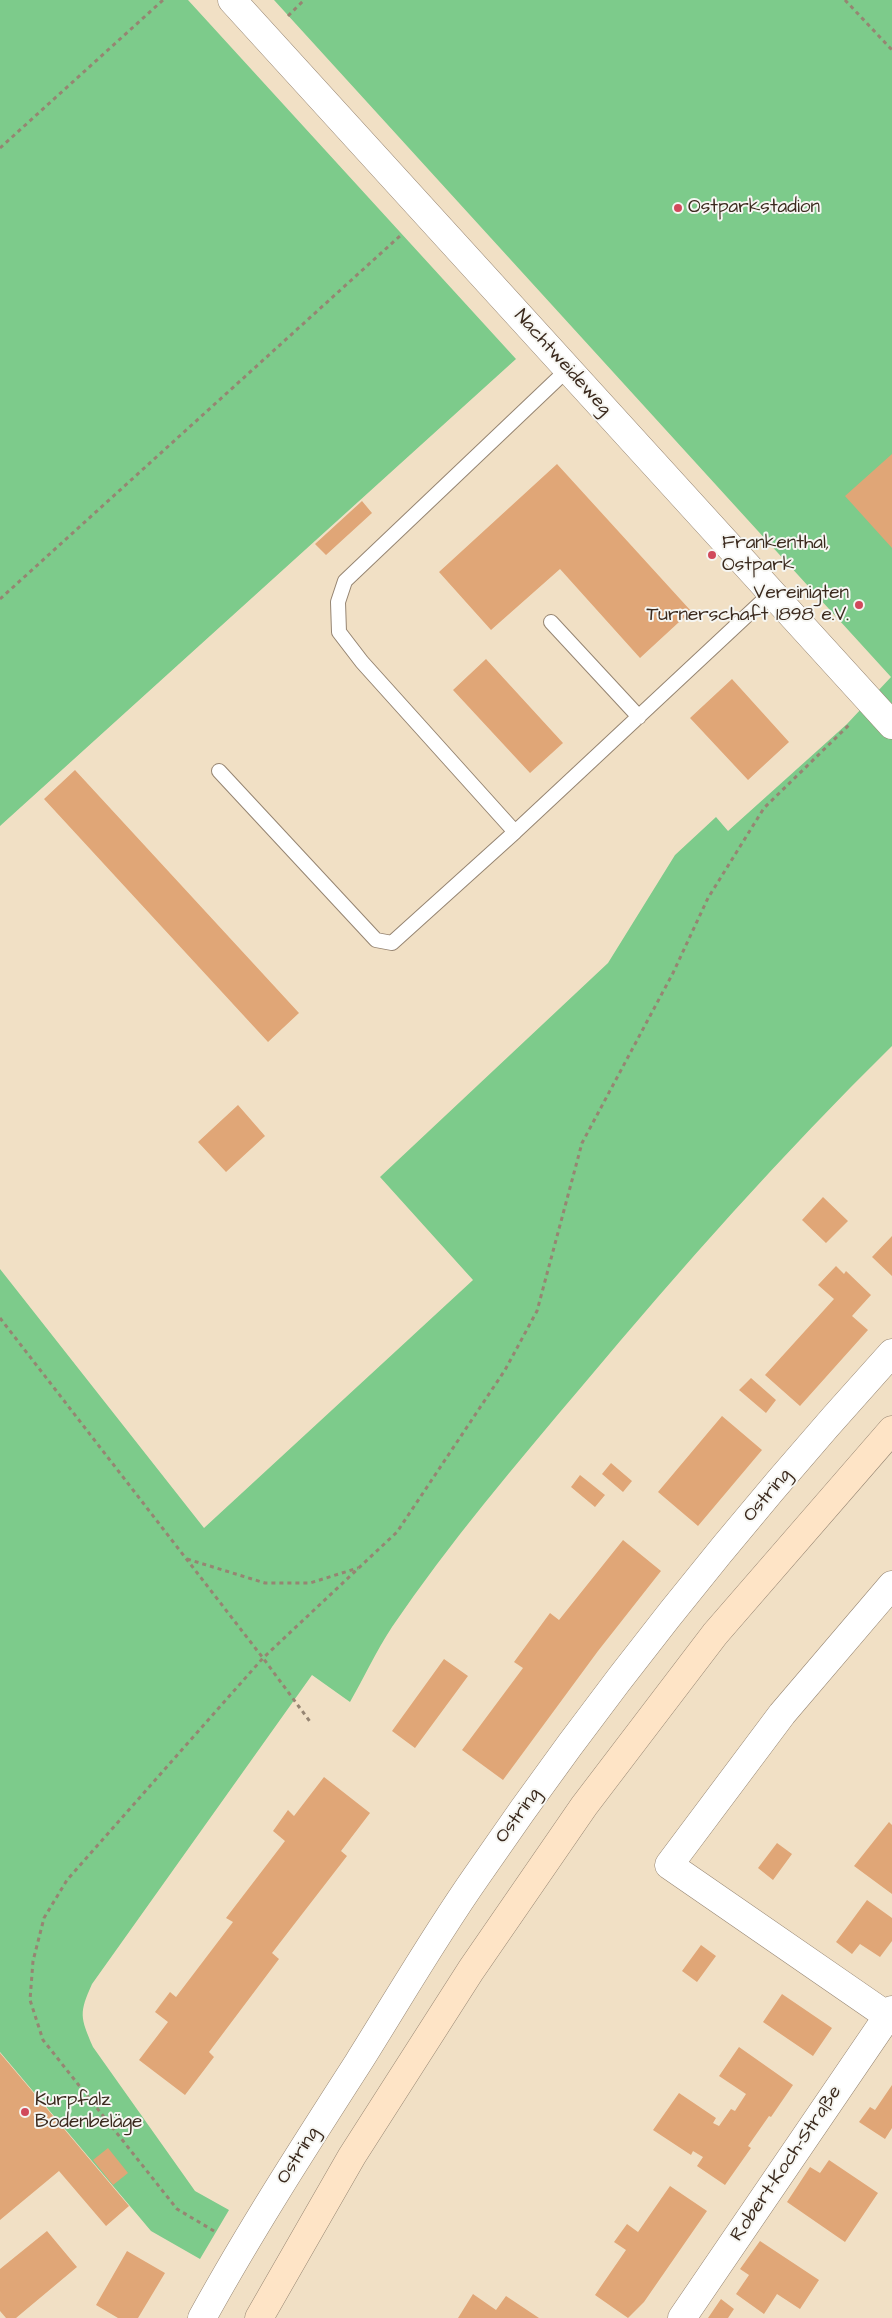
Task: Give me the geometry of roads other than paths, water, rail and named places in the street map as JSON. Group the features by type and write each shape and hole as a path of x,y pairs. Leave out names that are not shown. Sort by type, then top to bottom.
{"main road":[{"path":"259,2318 352,2156 471,1970 584,1806 715,1634 892,1430"}],"street":[{"name":"Nachtweideweg","path":"232,0 892,725"},
{"name":"Ostring","path":"202,2318 241,2247 474,1879 584,1724 695,1582 835,1416 892,1354"},
{"path":"890,2015 669,1865 782,1714 892,1585"},
{"name":"Robert-Koch-Straße","path":"682,2318 890,2015"}],"lane":[{"path":"515,832 362,662 339,632 338,602 346,582 568,369"},
{"path":"219,771 376,940 392,943 515,832 771,593"},
{"path":"551,622 639,716"}],"place":[{"name":"Ostparkstadion","path":"678,208"},
{"name":"Frankenthal, Ostpark","path":"712,555"},
{"name":"Vereinigten Turnerschaft 1898 e.V.","path":"859,605"},
{"name":"Kurpfalz Bodenbeläge","path":"25,2112"}]}
